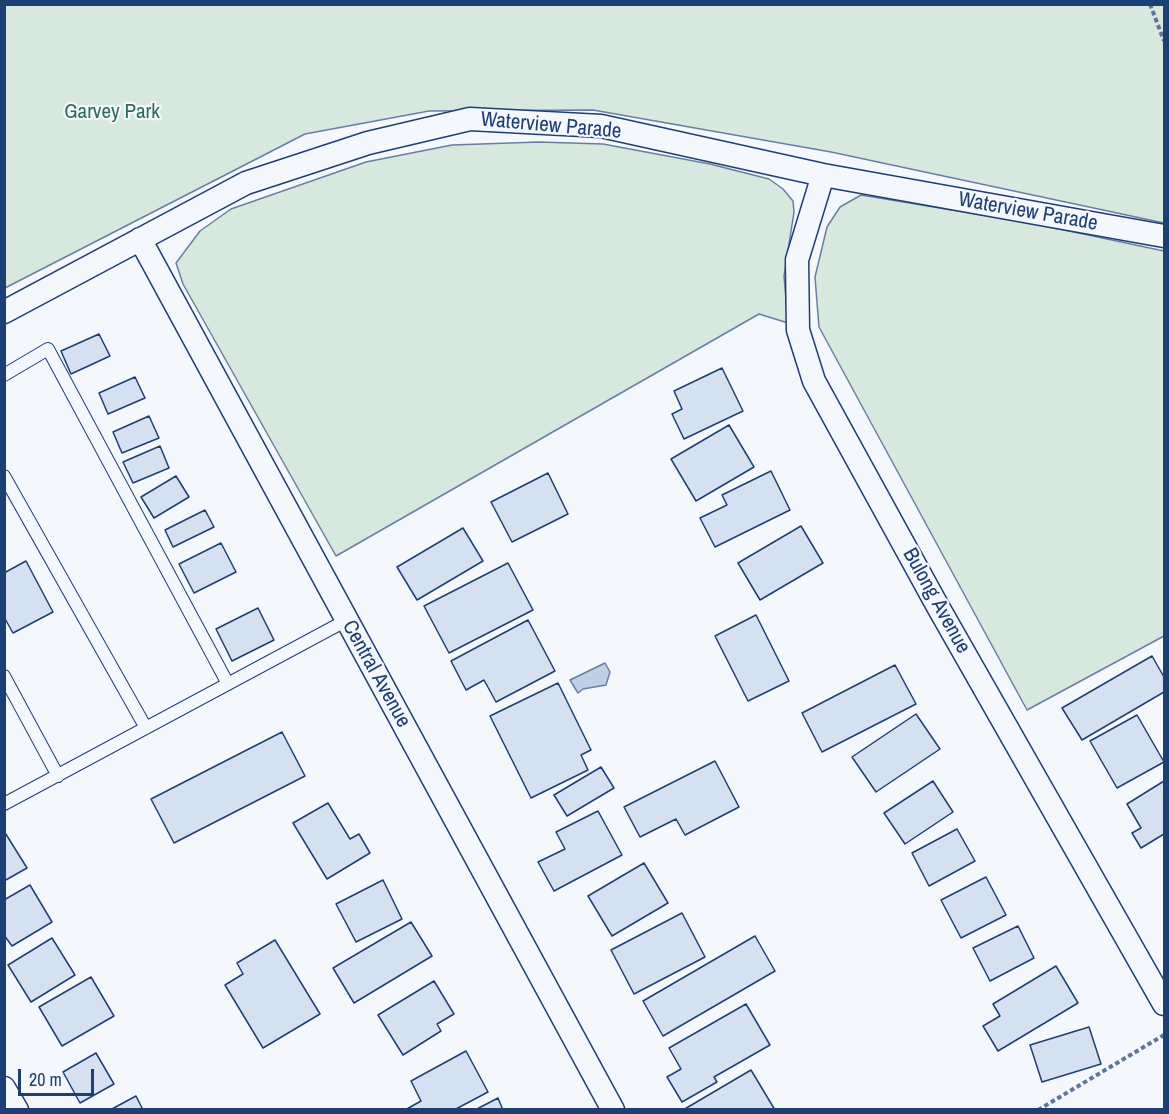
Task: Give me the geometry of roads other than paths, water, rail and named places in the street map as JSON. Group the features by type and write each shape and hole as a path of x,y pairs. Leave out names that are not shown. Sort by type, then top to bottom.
{"street":[{"name":"Waterview Parade","path":"4,312 246,183 368,142 470,119 601,126 823,175 1164,236"},
{"name":"Bulong Avenue","path":"823,175 797,260 798,330 814,381 937,605 1164,1004"},
{"name":"Central Avenue","path":"140,239 613,1110"},
{"path":"4,1088 17,1110"}],"lane":[{"path":"4,375 48,350 228,684"},
{"path":"4,476 146,728"},
{"path":"4,804 347,620"},
{"path":"4,676 58,776"}],"water":[{"path":"605,663 610,672 606,685 583,689 578,693 570,680"}],"park label":[{"name":"Garvey Park","path":"112,112"}]}
